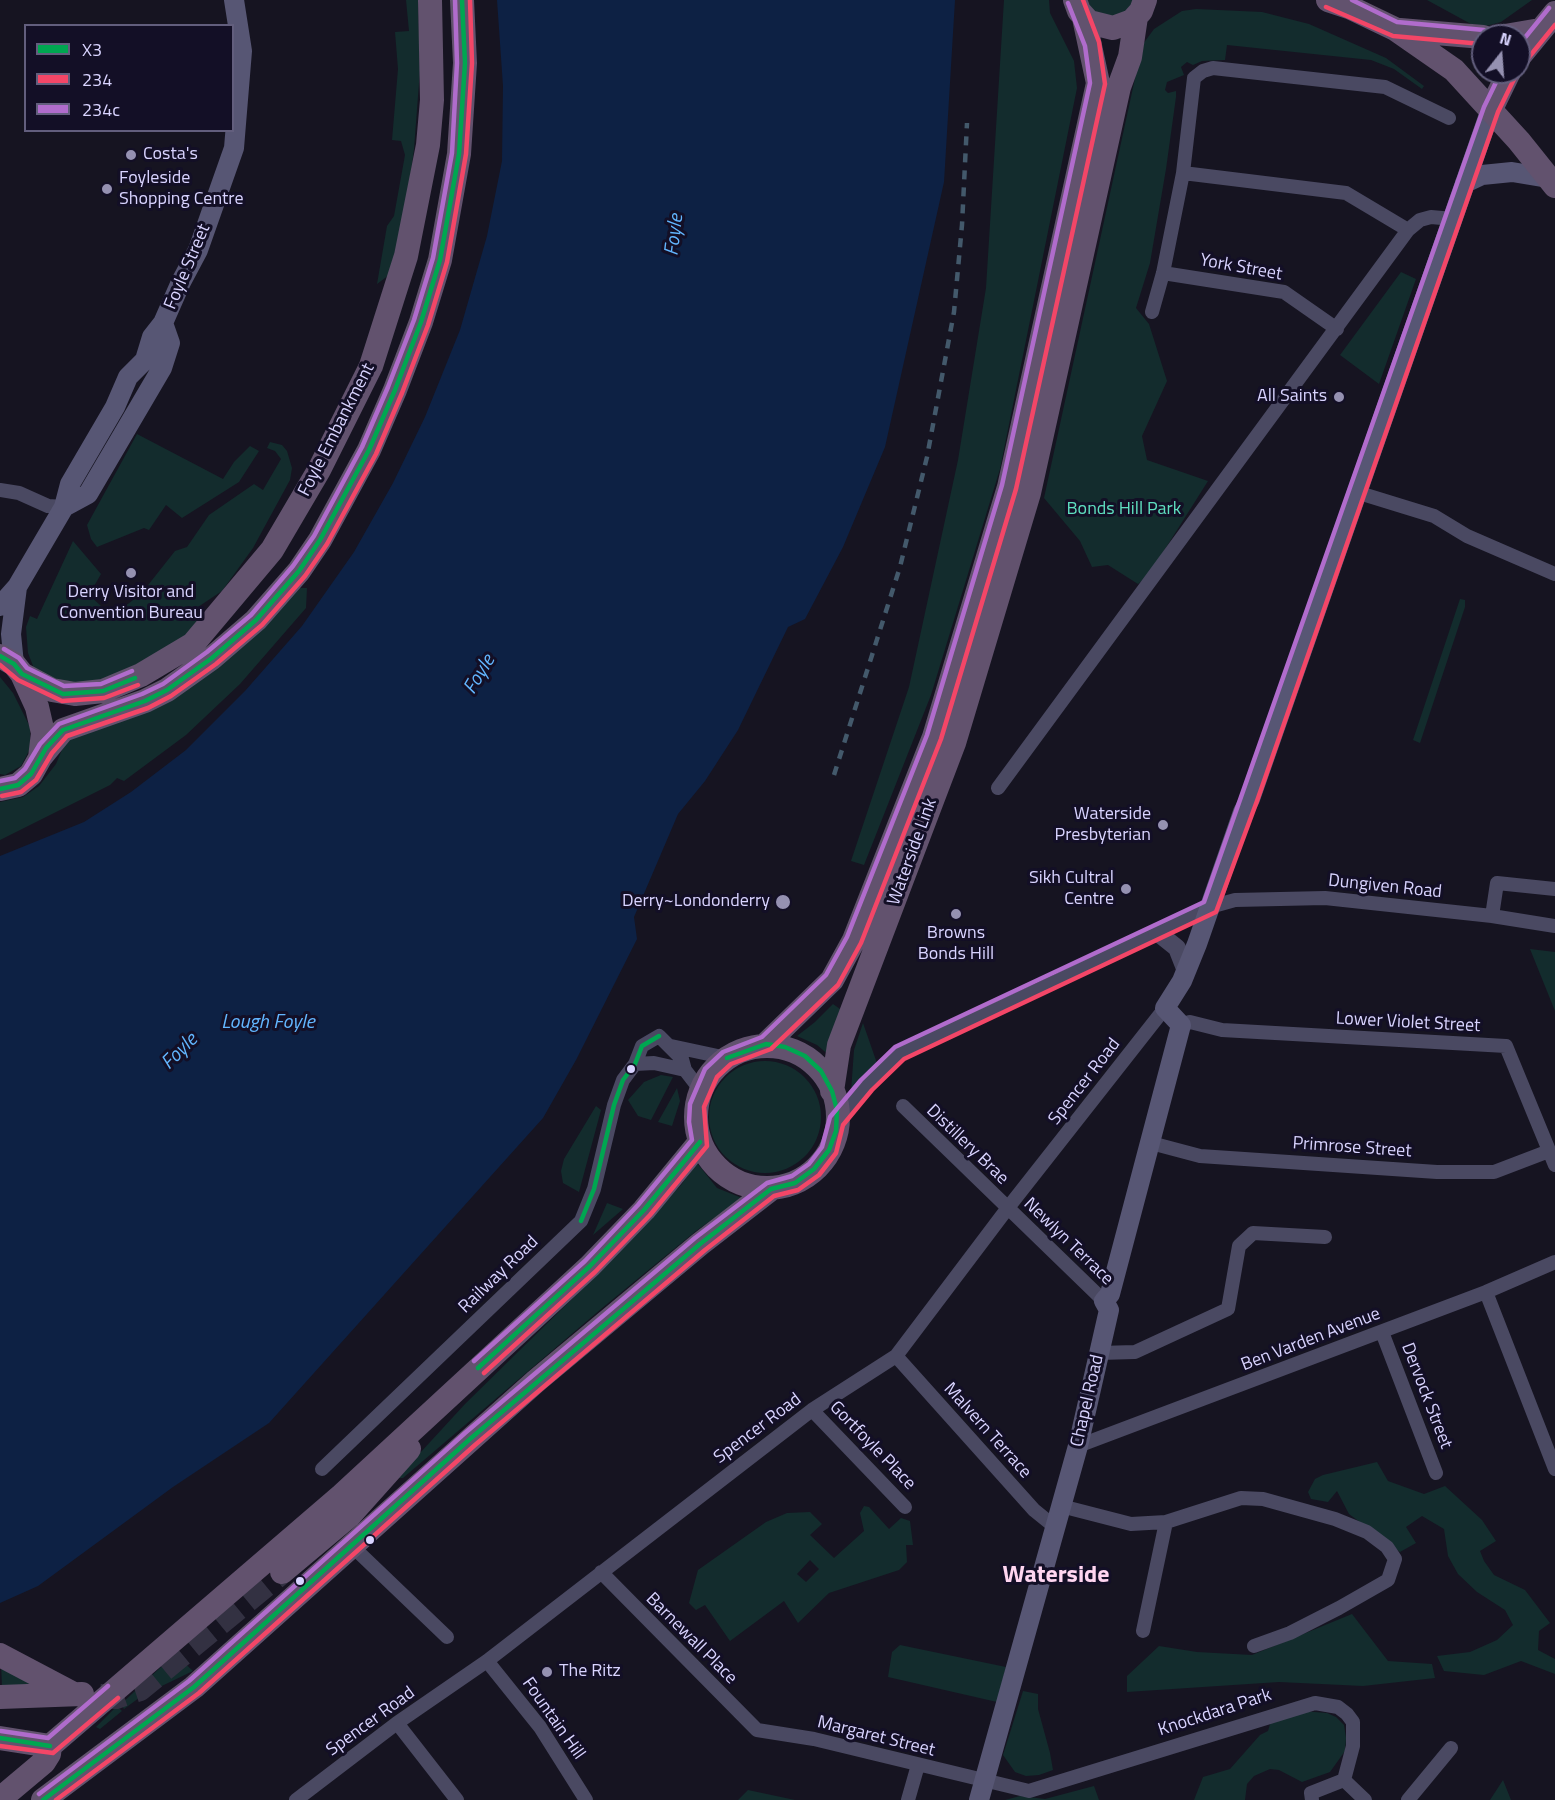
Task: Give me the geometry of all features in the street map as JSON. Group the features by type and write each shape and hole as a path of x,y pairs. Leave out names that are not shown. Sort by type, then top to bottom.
{"highway":[{"name":"Foyle Embankment","path":"12,664 52,690 75,694 103,691 141,675 193,644 272,550 319,470 371,366 406,256 428,145 432,100 430,0"},
{"name":"Foyle Embankment","path":"0,789 18,784 32,774 40,758 63,730 146,701 167,690 212,658 256,620 299,571 320,540 369,450 391,400 421,322 440,260 453,200 460,143 465,63 462,0"},
{"path":"1141,9 1162,0"},
{"path":"1328,0 1350,7 1395,30 1454,70 1491,109 1552,182"},
{"name":"Waterside Link","path":"1079,9 1096,26 1113,28 1128,24 1141,9"},
{"name":"Waterside Link","path":"766,1044 832,980 854,940 934,737 1009,487 1098,83 1079,9"},
{"name":"Waterside Link","path":"832,1091 839,1045 954,743 1029,493 1119,87 1130,57 1141,9"},
{"path":"1531,27 1547,22"},
{"path":"1531,42 1547,22"},
{"path":"1395,30 1471,36"},
{"path":"1491,109 1503,84"},
{"path":"12,664 41,721 43,745 40,758"},
{"path":"766,1044 785,1047 805,1056 822,1071 832,1091 836,1122 829,1150 814,1169 795,1183 771,1189 749,1186 731,1178 716,1167 700,1142 696,1122 697,1106 711,1073 727,1058 766,1044"},
{"path":"5,1792 44,1762 49,1754 50,1746 342,1495 590,1266 644,1210 700,1142"},
{"path":"43,1800 194,1687 470,1439 616,1312 771,1189"},
{"path":"282,1572 350,1515 400,1462 450,1393"},
{"path":"350,1515 470,1439"},
{"path":"0,1655 77,1694 0,1697"},
{"path":"0,1738 50,1746"}],"main road":[{"name":"Foyle Street","path":"0,606 17,587 64,507 88,494 162,368 170,343 163,323 198,250 232,161 242,51 234,0"},
{"path":"1181,1025 1165,1008 1186,971 1254,789 1491,109"},
{"path":"1465,183 1482,175 1512,171 1552,182"},
{"name":"Foyle Street","path":"12,664 11,634 17,587"},
{"name":"Chapel Road","path":"980,1800 1078,1446 1109,1310 1104,1301 1110,1294 1181,1025"}],"street":[{"path":"1152,312 1163,273 1183,173 1194,78 1203,71 1213,68 1385,87 1449,118"},
{"path":"1183,173 1346,194 1408,230"},
{"path":"998,788 1408,230 1420,220 1431,217 1453,219"},
{"name":"York Street","path":"1163,273 1284,292 1337,329"},
{"path":"0,490 19,493 48,506 64,507"},
{"path":"1356,492 1434,516 1467,536 1555,574"},
{"path":"1492,916 1497,883 1555,889"},
{"name":"Dungiven Road","path":"836,1122 866,1085 900,1053 1210,906 1235,900 1325,898 1492,916 1555,926"},
{"path":"1157,932 1177,948 1186,971"},
{"name":"Spencer Road","path":"296,1800 397,1723 487,1661 812,1410 896,1356 1007,1209 1165,1008"},
{"name":"Lower Violet Street","path":"1181,1025 1190,1022 1222,1030 1506,1046 1555,1165"},
{"path":"664,1040 727,1058"},
{"path":"664,1040 682,1059 685,1070 702,1092"},
{"name":"Railway Road","path":"322,1469 581,1221 594,1189 614,1105 623,1080 635,1064 642,1046 664,1040"},
{"path":"635,1064 654,1063 685,1070"},
{"name":"Distillery Brae","path":"903,1107 1007,1209"},
{"name":"Primrose Street","path":"1151,1143 1200,1156 1437,1172 1494,1172 1549,1151"},
{"name":"Newlyn Terrace","path":"1007,1209 1104,1301"},
{"path":"1099,1353 1135,1352 1228,1309 1239,1246 1253,1233 1325,1237"},
{"name":"Ben Varden Avenue","path":"1078,1446 1486,1292 1555,1262"},
{"path":"1486,1292 1555,1469"},
{"name":"Dervock Street","path":"1382,1332 1436,1473"},
{"name":"Malvern Terrace","path":"896,1356 1011,1486 1034,1510 1055,1527"},
{"name":"Gortfoyle Place","path":"812,1410 905,1507"},
{"path":"1061,1506 1131,1524 1166,1522 1241,1498 1263,1499 1335,1519 1367,1532 1388,1547 1395,1559 1388,1580 1319,1618 1254,1646"},
{"path":"1143,1631 1166,1522"},
{"path":"351,1545 447,1637"},
{"name":"Barnewall Place","path":"601,1572 757,1731"},
{"name":"Fountain Hill","path":"487,1661 540,1727 586,1800"},
{"name":"Knockdara Park","path":"986,1781 1029,1791 1290,1708 1315,1703 1338,1707 1353,1722 1353,1746 1344,1780"},
{"path":"397,1723 457,1800"},
{"name":"Margaret Street","path":"757,1731 814,1739 986,1781"},
{"path":"1408,1800 1451,1748"},
{"path":"909,1800 918,1765"},
{"path":"1312,1800 1311,1793 1344,1780 1365,1800"}],"green space":[{"path":"406,0 418,0 420,70 414,149 405,218 389,275 377,284 387,226 394,216 405,155 401,141 392,140 398,69 395,32 409,31"},
{"path":"1004,0 1049,0 1050,13 1074,61 1077,88 1000,469 931,695 864,865 851,861 909,687 958,460 986,288"},
{"path":"1086,0 1134,0 1129,10 1116,18 1094,13"},
{"path":"1427,0 1532,0 1501,22 1471,24"},
{"name":"Bonds Hill Park","path":"1196,9 1262,12 1309,24 1386,58 1424,86 1422,89 1394,69 1371,60 1227,45 1225,60 1202,61 1193,65 1187,62 1181,67 1184,75 1167,82 1165,90 1168,93 1176,91 1176,97 1150,263 1136,308 1149,324 1167,381 1142,436 1147,460 1208,481 1148,576 1138,584 1108,565 1092,567 1080,541 1044,498 1143,44 1154,29 1182,11"},
{"path":"1401,272 1416,279 1379,384 1340,355"},
{"path":"137,434 223,479 234,462 250,446 259,451 239,482 182,518 166,505 149,530 144,528 97,547 91,539 87,525"},
{"path":"270,442 282,445 287,451 292,468 290,480 253,548 222,591 198,607 196,622 190,632 166,651 103,682 66,685 35,671 28,653 26,627 30,616 37,619 73,541 101,574 89,595 112,616 141,594 175,551 187,547 209,515 254,484 263,490 281,459 275,451 267,448"},
{"path":"298,588 307,588 306,608 240,684 186,735 124,781 117,778 110,785 0,840 0,802 23,797 39,786 56,764 66,740 91,730"},
{"path":"1460,599 1465,600 1465,607 1420,743 1413,740"},
{"path":"0,677 13,693 30,727 30,749 21,766 5,775 0,774"},
{"path":"1530,949 1555,952 1555,1011"},
{"path":"833,1004 843,1011 830,1056 817,1045 797,1036"},
{"path":"863,1023 879,1069 851,1092 854,1050"},
{"path":"765,1061 786,1065 805,1077 817,1096 821,1117 817,1138 805,1157 786,1169 765,1173 744,1169 725,1157 713,1138 709,1117 713,1096 725,1077 744,1065"},
{"path":"661,1075 673,1077 651,1120 638,1116 628,1100 644,1082"},
{"path":"677,1088 680,1101 672,1126 658,1122"},
{"path":"596,1106 601,1110 579,1192 563,1183 561,1171 564,1159"},
{"path":"697,1163 717,1188 742,1198 696,1231 601,1309 403,1478 397,1478 465,1404 575,1296 681,1185"},
{"path":"607,1203 623,1209 593,1235"},
{"path":"1377,1462 1388,1481 1424,1494 1445,1486 1482,1520 1496,1541 1480,1551 1484,1561 1494,1575 1525,1590 1550,1623 1539,1631 1538,1650 1555,1659 1555,1674 1521,1661 1484,1675 1444,1671 1437,1656 1470,1652 1497,1640 1513,1625 1505,1610 1477,1592 1458,1574 1448,1556 1444,1529 1422,1516 1406,1527 1416,1543 1400,1552 1349,1514 1337,1491 1328,1502 1311,1499 1308,1492 1315,1479"},
{"path":"864,1506 869,1507 889,1529 901,1518 910,1521 913,1545 906,1545 907,1562 899,1570 829,1593 798,1623 784,1601 730,1641 705,1605 696,1610 689,1603 698,1570 766,1522 787,1513 810,1512 822,1524 810,1535 834,1558 864,1531 860,1513","holes":["810,1560 819,1569 806,1582 797,1574"]},
{"path":"1352,1614 1388,1661 1432,1664 1435,1678 1363,1686 1279,1682 1127,1692 1127,1676 1159,1646 1197,1652 1252,1655"},
{"path":"900,1645 1006,1667 997,1702 888,1677 892,1652"},
{"path":"175,1654 193,1671 143,1695 124,1709 121,1704"},
{"path":"1,1662 43,1686 2,1687"},
{"path":"1023,1691 1038,1694 1038,1709 1050,1753 1053,1770 1039,1775 1026,1776 1015,1772 1003,1755"},
{"path":"117,1706 122,1711 100,1729 96,1727"},
{"path":"1303,1711 1327,1713 1336,1717 1344,1725 1345,1751 1330,1772 1302,1782 1279,1770 1270,1769 1254,1776 1247,1784 1245,1800 1194,1800 1203,1777 1230,1769 1260,1735 1268,1731 1271,1721"},
{"path":"1503,1780 1511,1800 1490,1800"},
{"path":"1094,1786 1099,1800 1005,1800 1020,1796 1045,1799"},
{"path":"748,1790 795,1800 738,1800"}],"water":[{"name":"Lough Foyle","path":"497,0 955,0 944,182 885,447 843,547 805,619 788,627 738,730 705,781 678,814 634,917 637,939 576,1060 543,1118 269,1423 173,1487 38,1586 0,1603 0,856 84,822 131,792 186,750 245,691 302,626 354,552 393,483 425,417 460,330 487,236 502,161 503,86"}],"tunnel":[{"path":"100,1696 116,1697 140,1689 282,1572"}],"railway":[{"path":"834,775 900,567 927,457 954,312 962,225 967,123"}],"transit line":[{"name":"234c","path":"0,781 15,778 25,769 40,744 59,724 163,684 207,652 251,615 293,566 314,536 362,447 388,387 414,320 433,258 452,153 457,63 455,0"},
{"name":"X3","path":"0,789 18,785 31,774 46,748 63,730 145,701 167,690 212,658 256,620 299,571 320,540 369,450 395,390 421,322 440,260 459,154 465,63 462,0"},
{"name":"234","path":"2,796 21,792 36,780 52,753 67,736 148,708 171,696 216,664 262,625 305,576 327,544 376,454 402,393 428,325 447,262 466,154 472,63 470,0"},
{"name":"234","path":"484,1373 595,1272 650,1215 707,1146 704,1107 717,1077 731,1064 771,1049 838,985 861,943 941,739 1016,489 1105,84 1099,42 1083,0"},
{"name":"234c","path":"1352,0 1397,22 1471,29"},
{"name":"234c","path":"474,1361 585,1261 638,1205 692,1140 689,1122 690,1104 705,1069 723,1052 762,1037 826,975 847,937 927,735 1002,485 1090,83 1085,46 1068,3"},
{"name":"234","path":"1326,7 1393,36 1471,43"},
{"name":"234c","path":"1531,30 1549,8"},
{"name":"234","path":"1531,55 1555,25"},
{"name":"234c","path":"39,1794 189,1681 465,1433 695,1238 767,1183 792,1176 809,1164 822,1147 830,1117 861,1080 895,1047 1204,902 1484,107 1495,84"},
{"name":"234","path":"56,1800 199,1693 475,1445 705,1250 774,1196 798,1190 819,1175 836,1153 843,1125 872,1090 904,1059 1216,912 1498,112 1512,84"},
{"name":"234c","path":"4,649 19,658 27,668 64,686 101,684 132,671"},
{"name":"X3","path":"0,656 14,664 22,674 63,694 103,691 135,678"},
{"name":"234","path":"0,665 18,680 62,701 104,698 138,685"},
{"name":"X3","path":"581,1221 594,1189 614,1105 623,1080 635,1064 642,1046 659,1036"},
{"name":"X3","path":"43,1800 194,1687 470,1439 700,1244 771,1189 795,1183 814,1169 829,1150 836,1131 837,1110 832,1091 821,1071 805,1056 785,1047 766,1044 727,1058"},
{"name":"X3","path":"478,1368 590,1266 644,1210 700,1142"},
{"name":"234c","path":"1,1731 48,1738 108,1686"},
{"name":"234","path":"0,1746 53,1753 118,1698"},
{"name":"X3","path":"0,1738 50,1746"}],"place":[{"name":"Costa's","path":"131,155"},
{"name":"Foyleside Shopping Centre","path":"107,189"},
{"name":"All Saints","path":"1339,397"},
{"name":"Derry Visitor and Convention Bureau","path":"131,573"},
{"name":"Waterside Presbyterian","path":"1163,825"},
{"name":"Sikh Cultral Centre","path":"1126,889"},
{"name":"Derry~Londonderry","path":"783,902"},
{"name":"Browns Bonds Hill","path":"956,914"},
{"name":"The Ritz","path":"547,1672"}],"district":[{"name":"Waterside","path":"1056,1576"}],"water label":[{"name":"Foyle","path":"675,235"},
{"name":"Foyle","path":"480,675"},
{"name":"Foyle","path":"180,1052"}]}
